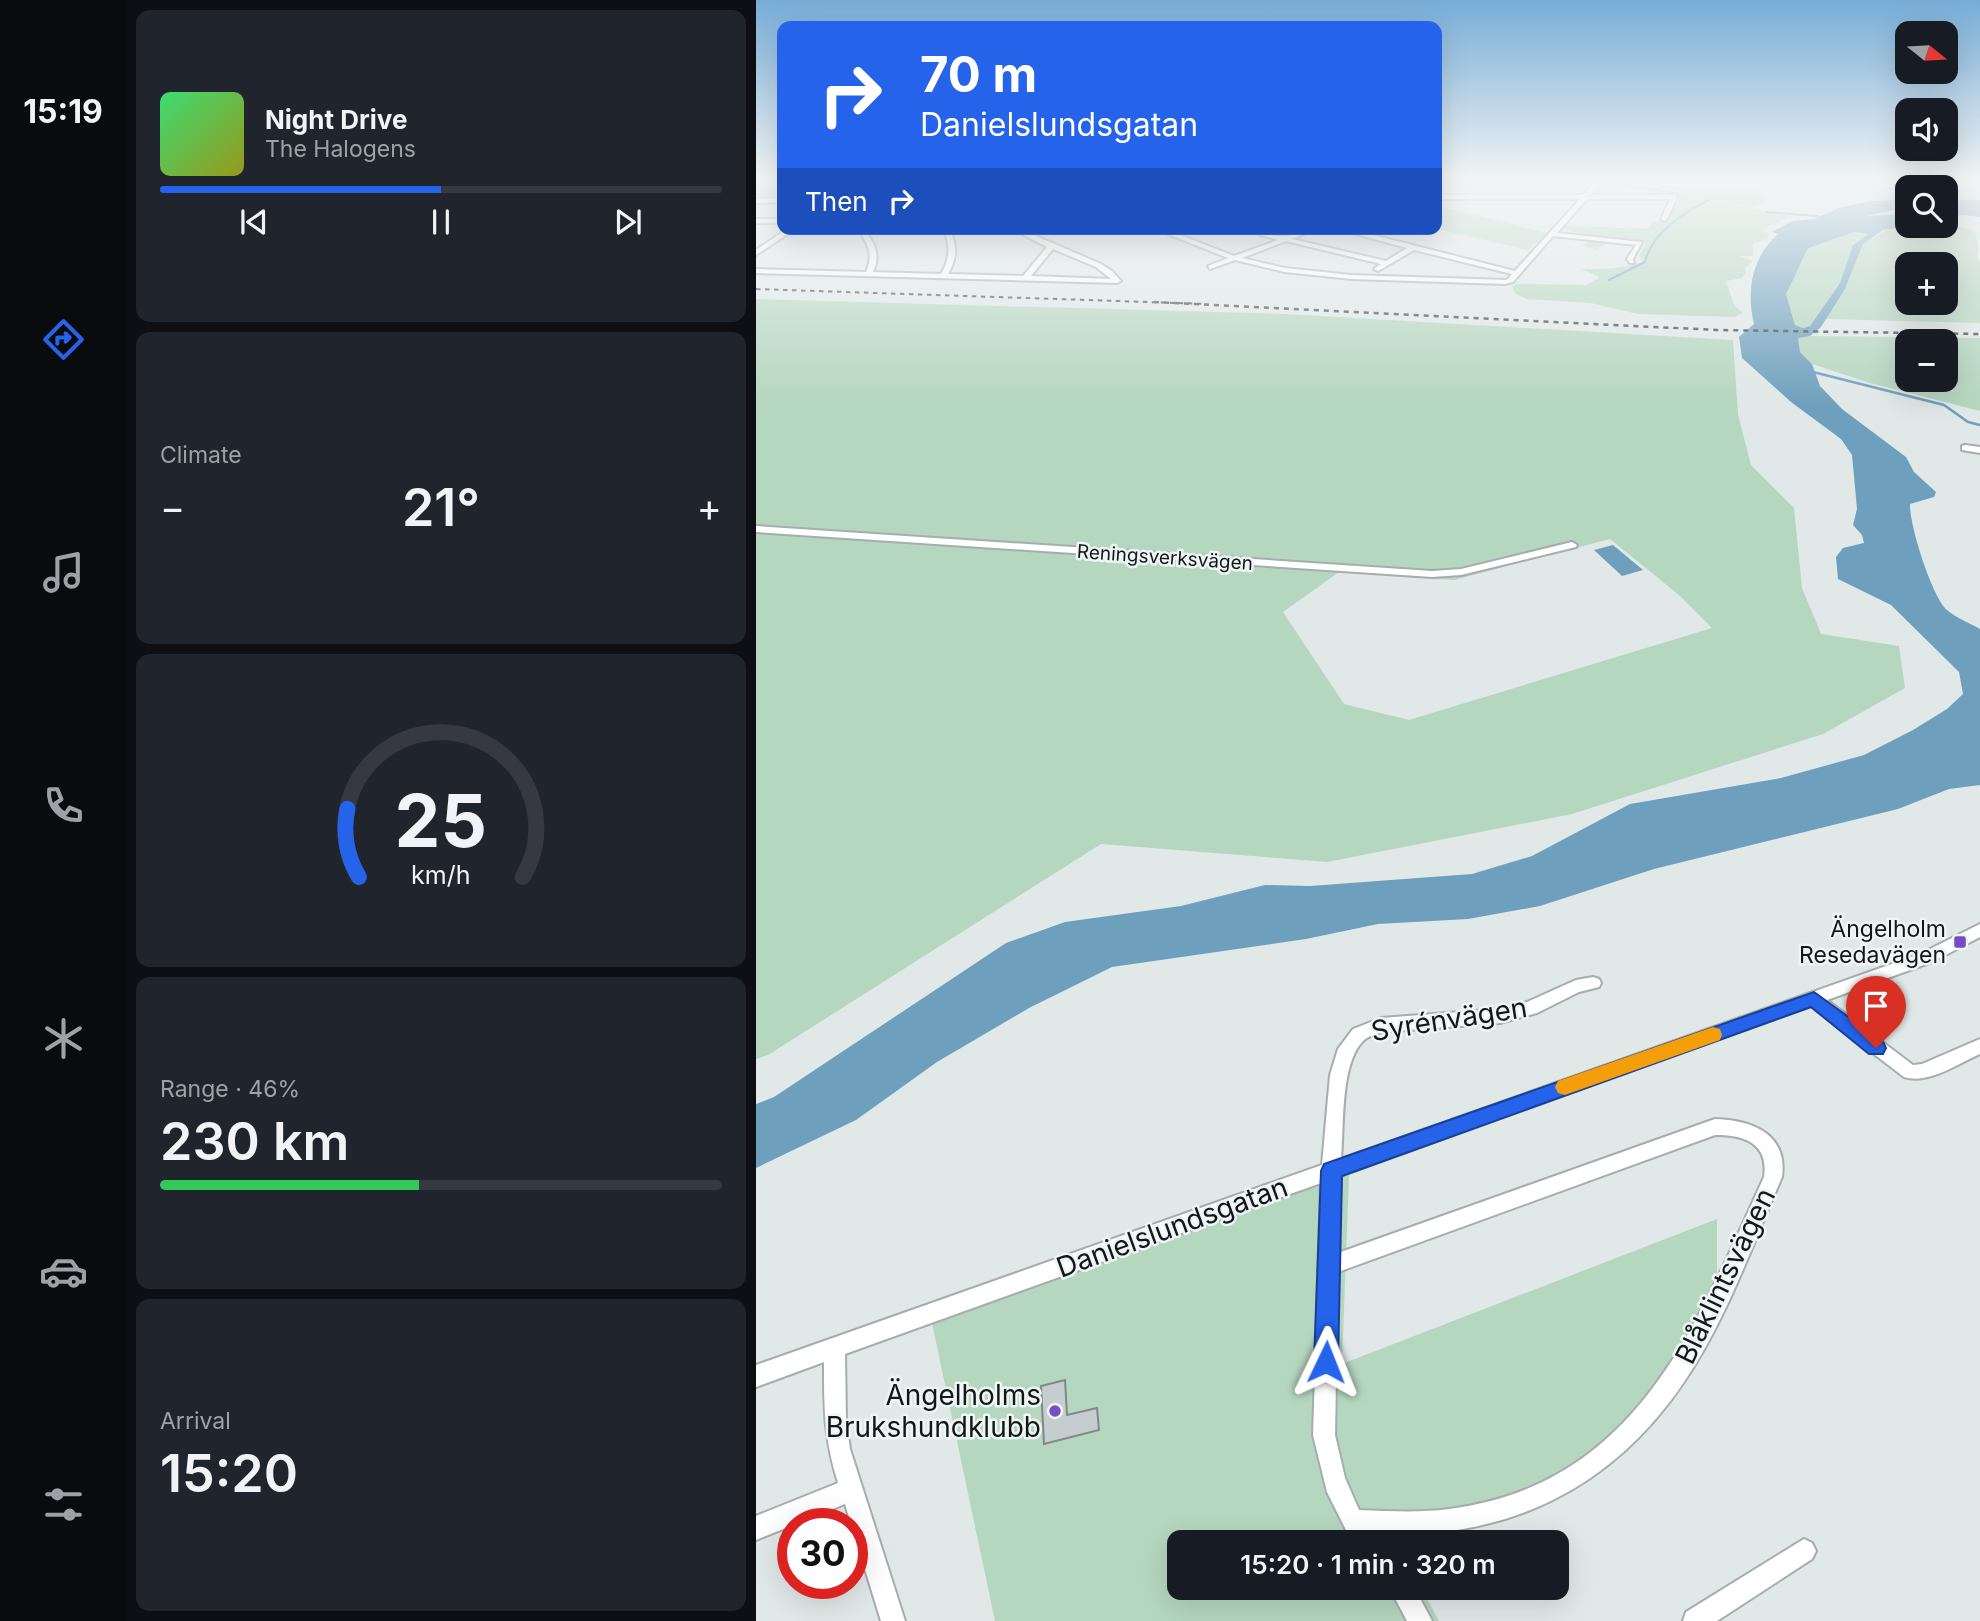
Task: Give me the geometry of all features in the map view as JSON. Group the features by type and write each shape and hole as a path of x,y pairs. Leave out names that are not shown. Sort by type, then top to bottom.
{"street":[{"path":"869,273 876,261 875,256"},
{"path":"943,277 954,256"},
{"path":"1024,280 1044,256"},
{"path":"756,271 1116,281 1099,267 1070,256"},
{"path":"1228,256 1285,270 1370,278 1505,282 1532,256"},
{"path":"1210,267 1241,256"},
{"path":"1350,256 1384,263"},
{"path":"1370,278 1384,263 1397,256"},
{"path":"1451,256 1517,273"},
{"path":"1632,256 1632,262"},
{"path":"1505,282 1506,293"},
{"path":"1965,448 1980,450"},
{"name":"Reningsverksvägen","path":"756,529 1432,574 1461,572 1572,545"},
{"name":"Danielslundsgatan","path":"756,1376 1814,999 1926,958 1980,930"},
{"name":"Syrénvägen","path":"1359,1530 1336,1488 1324,1435 1331,1171 1341,1068 1347,1049 1359,1034 1393,1023 1480,1018 1517,1012 1576,986 1593,983"},
{"path":"1814,999 1910,1072 1924,1071 1980,1046"},
{"name":"Blåklintsvägen","path":"1329,1266 1715,1127 1748,1130 1762,1140 1773,1160 1773,1177 1696,1340 1661,1396 1611,1451 1588,1470 1559,1488 1507,1509 1473,1518 1422,1525 1353,1521"},
{"path":"835,1348 835,1421 850,1490 893,1621"},
{"path":"756,1528 850,1490"},
{"path":"1695,1621 1804,1551"},
{"path":"1408,1600 1420,1621"}],"green space":[{"path":"1640,256 1753,256 1740,256 1753,261 1745,268 1746,273 1742,278 1726,281 1734,305 1743,313 1734,317 1638,314 1591,303 1527,299 1516,294 1512,287 1517,284 1586,285 1598,279 1598,276 1581,269 1604,269 1642,262"},
{"path":"1804,256 1849,256 1840,283 1810,326 1803,328 1795,325 1786,294"},
{"path":"1858,256 1895,256 1895,315 1958,315 1958,256 1977,256 1980,262 1980,323 1825,319 1845,289"},
{"path":"756,299 1286,314 1733,340 1738,415 1751,465 1794,508 1802,588 1821,634 1899,646 1905,688 1823,734 1572,814 1327,862 1101,844 768,1055 756,1059","holes":["1610,539 1679,595 1712,628 1409,720 1344,704 1283,612 1339,572 1454,580"]},
{"path":"1797,337 1895,337 1895,389 1812,364 1800,352"},
{"path":"1958,338 1980,338 1980,411 1905,392 1958,392"},
{"path":"1349,1175 1342,1364 1717,1219 1717,1281 1665,1380 1586,1464 1439,1530 1167,1530 1167,1600 1428,1600 1439,1621 995,1621 931,1318 986,1303"}],"water":[{"path":"1761,256 1805,256 1786,294 1795,325 1803,328 1810,326 1840,283 1849,256 1858,256 1845,289 1821,327 1810,336 1798,338 1800,352 1812,364 1820,386 1842,409 1906,457 1914,472 1936,492 1934,497 1910,504 1911,514 1922,560 1941,603 1951,613 1980,629 1980,785 1949,789 1898,809 1654,869 1540,906 1468,919 1378,924 1306,939 1112,967 1029,1008 937,1062 856,1120 756,1168 756,1104 774,1097 1006,943 1065,922 1181,906 1265,885 1310,886 1472,874 1532,856 1630,804 1781,778 1864,755 1947,709 1963,694 1959,672 1891,605 1838,579 1836,557 1843,548 1864,543 1862,535 1853,525 1857,509 1852,455 1841,439 1791,402 1742,358 1739,337 1754,324 1751,299 1753,275"},
{"path":"1613,545 1643,570 1622,576 1594,550"}],"building":[{"name":"Ängelholms Brukshundklubb","path":"1065,1380 1067,1415 1097,1408 1099,1430 1044,1444 1041,1386"}],"waterway":[{"path":"1609,280 1645,262 1647,256"},
{"path":"1813,372 1944,405 1968,422 1980,425"}],"railway":[{"path":"756,289 1168,303"},
{"path":"1154,302 1168,303"},
{"path":"1168,303 1207,304"},
{"path":"1168,303 1716,330 1980,334"}],"slow traffic":[{"path":"1565,1087 1713,1035"}],"place":[{"name":"Ängelholm Resedavägen","path":"1960,942"},
{"name":"Ängelholms Brukshundklubb","path":"1055,1411"}],"route":[{"path":"1326,1362 1331,1171 1814,999 1876,1048"}]}
